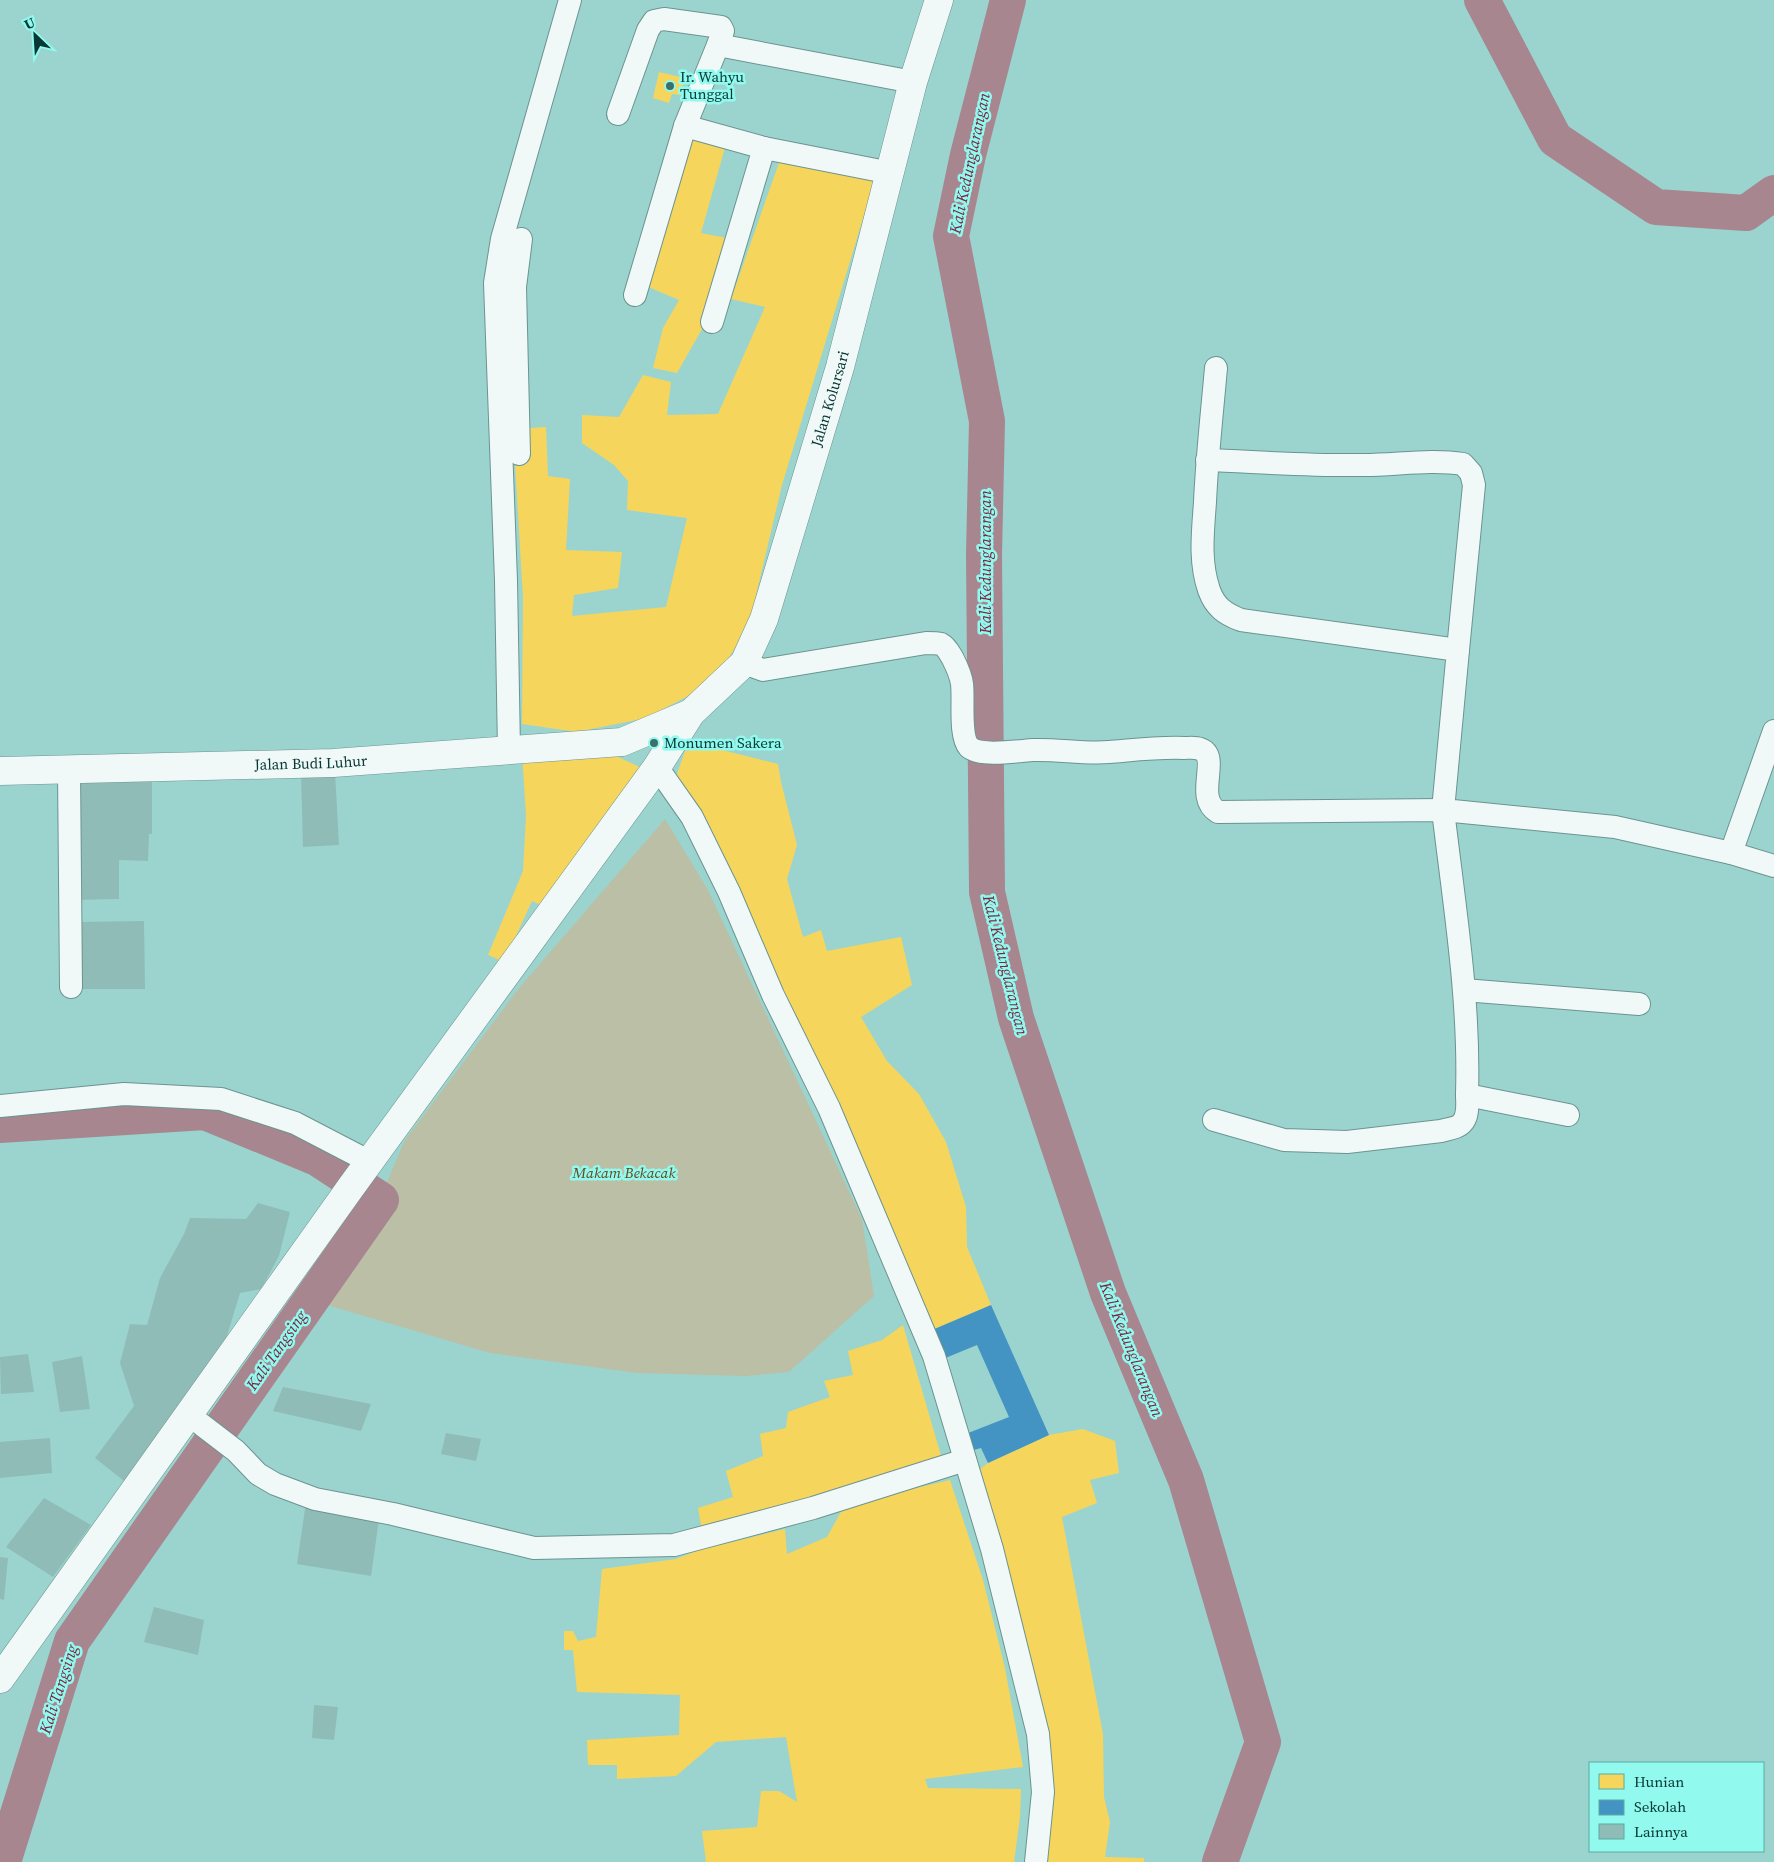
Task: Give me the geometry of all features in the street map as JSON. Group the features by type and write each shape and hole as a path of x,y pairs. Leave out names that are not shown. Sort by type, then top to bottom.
{"street":[{"path":"519,454 506,338 495,283 502,239 570,0"},
{"name":"Jalan Kolursari","path":"0,1679 196,1420 362,1172 657,767 691,713 744,663 764,619 779,573 840,367 914,82 939,0"},
{"path":"618,114 648,30 654,22 664,19 720,27 723,31 685,126 636,295"},
{"path":"718,45 914,82"},
{"path":"685,126 764,148 891,173"},
{"path":"712,322 764,148"},
{"path":"509,750 506,581 506,338 521,239"},
{"path":"1216,368 1207,460 1202,556 1209,590 1226,614 1241,620 1458,650"},
{"path":"1207,460 1364,465 1446,461 1463,464 1471,473 1474,485 1443,810 1464,990 1468,1065 1467,1112 1462,1123 1441,1131 1347,1142 1284,1140 1214,1120"},
{"path":"744,663 763,670 926,643 941,644 948,650 957,667 962,683 966,740 969,747 978,752 1034,750 1105,752 1168,748 1199,749 1207,755 1209,760 1207,789 1210,808 1218,812 1443,810 1615,827 1731,853 1774,866"},
{"name":"Jalan Budi Luhur","path":"0,771 333,763 622,742 691,713"},
{"path":"1731,853 1774,731"},
{"path":"622,742 657,767 692,817 729,892 773,995 829,1108 934,1356 992,1548 1038,1734 1043,1792 1036,1862"},
{"path":"69,770 71,987"},
{"path":"1464,990 1639,1004"},
{"path":"0,1106 124,1094 221,1099 295,1123 362,1172"},
{"path":"1467,1095 1568,1115"},
{"path":"196,1420 225,1441 258,1474 275,1484 314,1499 393,1514 534,1548 674,1545 813,1508 965,1460"}],"green space":[{"name":"Makam Bekacak","path":"665,819 708,890 862,1219 874,1296 789,1372 745,1376 637,1373 490,1353 310,1300 377,1205 405,1140 519,988"}],"building: Hunian":[{"name":"Ir. Wahyu Tunggal","path":"659,72 685,78 681,95 672,94 669,103 653,98"},
{"path":"690,132 726,144 701,233 732,239 710,315 677,373 653,368 663,328 679,300 644,285"},
{"path":"781,157 875,179 782,485 748,629 725,663 690,695 646,718 577,732 522,724 523,598 513,429 546,427 548,476 570,479 566,550 622,552 618,588 574,595 572,616 666,607 687,518 627,510 628,481 614,465 582,443 582,415 619,417 643,375 671,382 667,415 718,414 765,307 731,299"},
{"path":"710,747 778,764 797,845 787,879 803,937 821,930 827,951 901,937 912,985 861,1017 887,1061 919,1094 946,1142 966,1207 967,1247 991,1305 932,1330 676,777 685,751"},
{"path":"601,749 644,769 547,908 532,901 504,962 488,955 523,871 526,816 522,752"},
{"path":"903,1325 942,1459 702,1531 698,1508 733,1497 726,1471 763,1456 760,1434 786,1428 788,1412 830,1397 824,1381 853,1375 848,1351 882,1340"},
{"path":"1083,1429 1115,1441 1119,1473 1090,1480 1097,1503 1062,1517 1103,1734 1104,1797 1110,1822 1105,1857 1144,1858 1144,1862 1036,1862 1043,1792 970,1477 988,1463 1049,1435"},
{"path":"950,1480 983,1580 1005,1668 1023,1767 925,1779 928,1788 1021,1789 1020,1817 1014,1862 706,1862 702,1831 757,1827 761,1791 779,1791 797,1802 786,1737 716,1742 676,1776 617,1779 617,1765 588,1765 587,1740 679,1735 680,1695 577,1692 573,1650 564,1650 564,1631 573,1631 578,1641 596,1637 602,1569 676,1559 699,1550 785,1529 787,1554 827,1537 842,1510 878,1497"}],"building: Sekolah":[{"path":"991,1305 1049,1435 988,1463 981,1448 963,1453 958,1437 1009,1417 977,1345 943,1359 932,1330"}],"building: Lainnya":[{"path":"335,772 339,845 303,847 301,774"},
{"path":"152,776 152,834 149,834 148,861 119,860 119,899 74,900 75,778"},
{"path":"144,921 145,989 75,989 76,922"},
{"path":"258,1203 290,1212 279,1256 261,1289 240,1293 226,1339 124,1481 95,1458 134,1406 120,1363 130,1324 147,1325 160,1278 184,1234 190,1218 246,1219"},
{"path":"28,1354 34,1392 1,1394 0,1357"},
{"path":"82,1356 90,1409 60,1412 52,1362"},
{"path":"283,1387 371,1404 361,1431 273,1411"},
{"path":"446,1433 481,1439 476,1461 441,1454"},
{"path":"50,1438 52,1473 0,1478 0,1442"},
{"path":"44,1498 91,1525 53,1577 6,1547"},
{"path":"306,1502 380,1512 371,1576 297,1564"},
{"path":"0,1557 8,1558 4,1600 0,1599"},
{"path":"154,1607 204,1620 198,1655 144,1642"},
{"path":"314,1705 338,1707 334,1740 312,1738"}],"waterway":[{"name":"Kali Kedunglarangan","path":"1008,0 968,155 951,236 987,421 984,555 987,892 1016,1018 1108,1293 1186,1480 1263,1742 1220,1862"},
{"name":"Kali Kedunglarangan","path":"1482,0 1555,139 1656,207 1746,213 1774,193"},
{"name":"Kali Tangsing","path":"0,1125 205,1112 317,1158 381,1200 72,1641 3,1862"}],"place":[{"name":"Ir. Wahyu Tunggal","path":"670,86"},
{"name":"Monumen Sakera","path":"654,743"}]}
